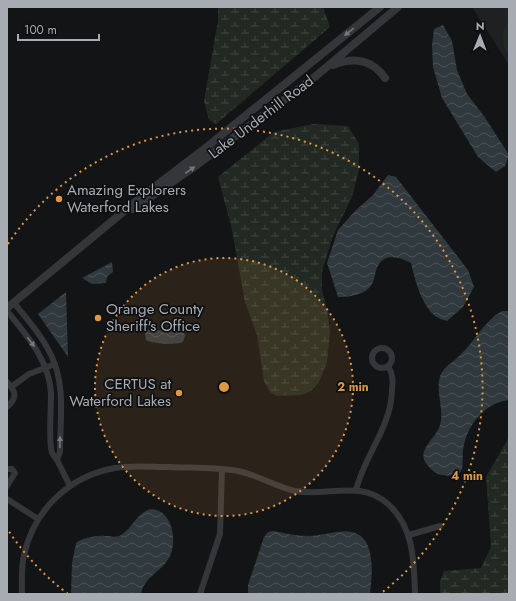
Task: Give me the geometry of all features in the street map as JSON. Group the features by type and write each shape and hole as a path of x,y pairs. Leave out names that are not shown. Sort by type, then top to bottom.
{"street":[{"path":"366,7 371,28"},
{"path":"380,7 383,18"},
{"name":"Lake Underhill Road","path":"10,305 117,219 140,198 203,150 380,7"},
{"name":"Lake Underhill Road","path":"117,219 194,167 325,69 371,28 398,7"},
{"path":"325,69 342,61 357,60 375,66 385,78"},
{"path":"10,305 42,339 55,364 61,391 60,453 57,460"},
{"path":"7,311 35,346 45,368 50,389 51,452 57,460 70,486"},
{"path":"12,387 29,374 55,364"},
{"path":"356,490 361,472 380,438 388,417 393,378 388,366"},
{"path":"7,382 12,387 14,392 14,401 7,407"},
{"path":"50,425 60,425"},
{"path":"22,594 24,554 28,539 38,518 51,503 70,486 90,475 119,468 222,469 249,474 283,488 299,491 314,492 356,490 375,496 387,503 400,516 409,535 414,560 415,594"},
{"path":"7,469 12,469 15,473 7,486"},
{"path":"200,594 220,534 222,469"},
{"path":"7,499 38,518"},
{"path":"409,535 440,526"}],"shaded area":[{"path":"472,7 509,7 509,65"}],"green space":[{"path":"218,7 323,7 330,27 216,124 209,120 204,101 218,20"},
{"path":"509,20 509,56 504,47 503,34"},
{"path":"313,124 348,126 359,144 359,170 352,197 333,236 322,272 322,290 327,309 330,332 327,362 319,382 311,391 301,395 277,396 270,392 264,381 257,335 245,302 232,230 218,177 274,132"},
{"path":"509,437 509,594 440,594 440,581 444,571 481,568 491,547 486,477"}],"water":[{"path":"443,25 452,41 457,70 467,94 484,116 509,155 505,166 496,172 478,157 442,98 433,67 432,45 434,29"},
{"path":"388,175 396,177 468,270 474,287 463,307 447,321 435,316 430,311 422,298 411,263 403,259 393,257 385,259 377,268 374,280 366,291 352,296 338,297 327,263 338,230 356,210 373,195"},
{"path":"112,262 113,272 107,277 106,283 92,284 82,278"},
{"path":"66,292 68,357 38,314"},
{"path":"502,311 509,311 509,400 492,406 478,417 473,424 465,441 460,473 449,476 438,474 429,467 423,456 424,451 440,425 441,412 439,380 441,374 464,351 489,321"},
{"path":"146,330 182,331 184,332 185,336 183,342 180,343 158,343 146,340"},
{"path":"151,509 164,515 169,521 172,528 173,544 172,551 166,563 149,579 141,594 71,594 72,563 76,543 94,536 119,536 129,529 138,517"},
{"path":"274,531 306,536 336,532 351,532 359,535 365,541 371,558 372,577 370,594 248,594 248,585 264,537 268,532"}],"place":[{"name":"Amazing Explorers Waterford Lakes","path":"59,199"},
{"name":"Orange County Sheriff's Office","path":"98,318"},
{"name":"CERTUS at Waterford Lakes","path":"179,393"}]}
